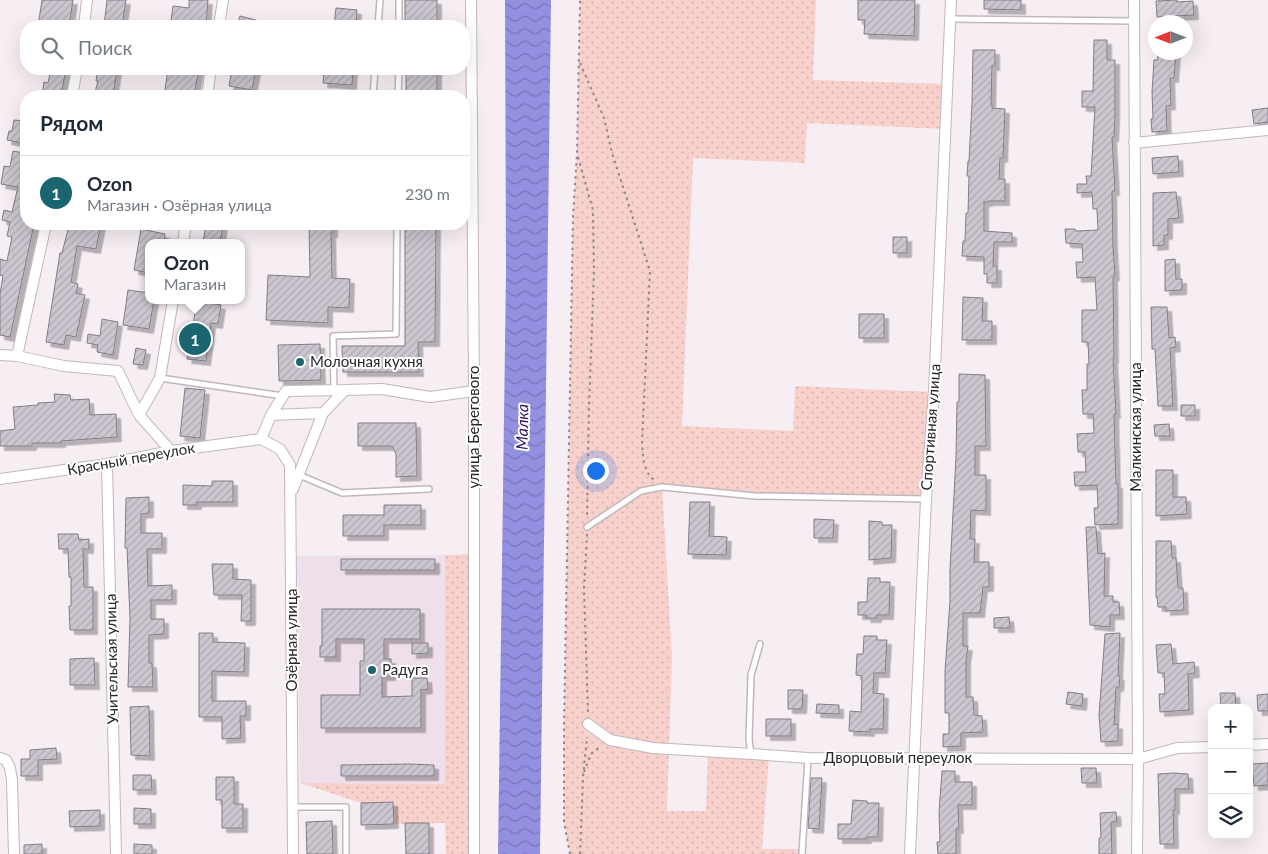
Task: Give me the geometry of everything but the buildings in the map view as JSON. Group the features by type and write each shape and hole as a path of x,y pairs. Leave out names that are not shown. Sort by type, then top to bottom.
{"street":[{"path":"85,20 87,0"},
{"path":"219,20 223,0"},
{"name":"улица Берегового","path":"470,49 471,0"},
{"name":"Спортивная улица","path":"910,854 926,499 934,392 951,0"},
{"name":"Малкинская улица","path":"1134,0 1137,854"},
{"path":"73,90 77,75"},
{"path":"208,90 211,75"},
{"name":"улица Берегового","path":"469,75 469,90"},
{"path":"1134,142 1268,130"},
{"name":"улица Берегового","path":"470,228 474,391 474,854"},
{"path":"17,356 45,230"},
{"path":"139,415 160,378 172,304"},
{"path":"0,355 17,356 64,366 118,371 139,415 171,451"},
{"path":"290,465 280,449 261,439 286,391 382,389 430,397 474,391"},
{"path":"290,496 323,413 340,390"},
{"path":"272,415 323,413"},
{"name":"Красный переулок","path":"0,479 108,464 171,451 261,439"},
{"name":"Учительская улица","path":"108,464 116,854"},
{"name":"Озёрная улица","path":"290,465 292,854"},
{"name":"Дворцовый переулок","path":"588,724 610,740 652,748 808,758 1138,759 1177,748 1208,747"},
{"path":"1253,745 1268,744"},
{"path":"0,758 6,760 10,768 12,780 14,854"}],"lane":[{"path":"378,20 380,0"},
{"path":"399,0 399,20"},
{"path":"950,18 1134,21"},
{"path":"373,90 375,75"},
{"path":"398,90 399,75"},
{"path":"340,390 333,336 396,334 397,230"},
{"path":"160,378 283,396"},
{"path":"290,465 298,475 342,493 429,489"},
{"path":"587,527 641,491 662,487 755,496 926,499"},
{"path":"752,754 749,740 751,675 760,644"},
{"path":"802,854 808,758"},
{"path":"292,807 346,806 346,854"}],"path":[{"path":"570,854 564,822 564,726 573,226 578,154 580,0"},
{"path":"579,61 604,118 612,153 650,271 642,443 644,464 650,477 662,487"},
{"path":"578,154 593,210 594,271 588,407 587,527 584,588 588,724 582,777 580,854"},
{"path":"582,777 591,754 610,740"}],"shaded area":[{"path":"580,0 816,0 813,80 947,84 946,129 807,123 805,163 693,158 682,426 793,431 795,386 934,392 926,499 755,496 662,487 672,657 667,811 706,811 708,751 769,755 762,849 802,849 802,854 570,854 564,822 564,726 573,216 577,154"},
{"path":"475,554 474,854 446,854 445,823 394,824 393,803 361,803 300,783 445,784 445,555"},
{"name":"Радуга","path":"445,555 445,784 300,783 297,556"}],"water":[{"name":"Малка","path":"505,0 551,0 540,854 498,854 506,271"}],"place":[{"name":"Ozon","path":"195,339"},
{"name":"Молочная кухня","path":"300,362"},
{"name":"Радуга","path":"372,670"}]}
